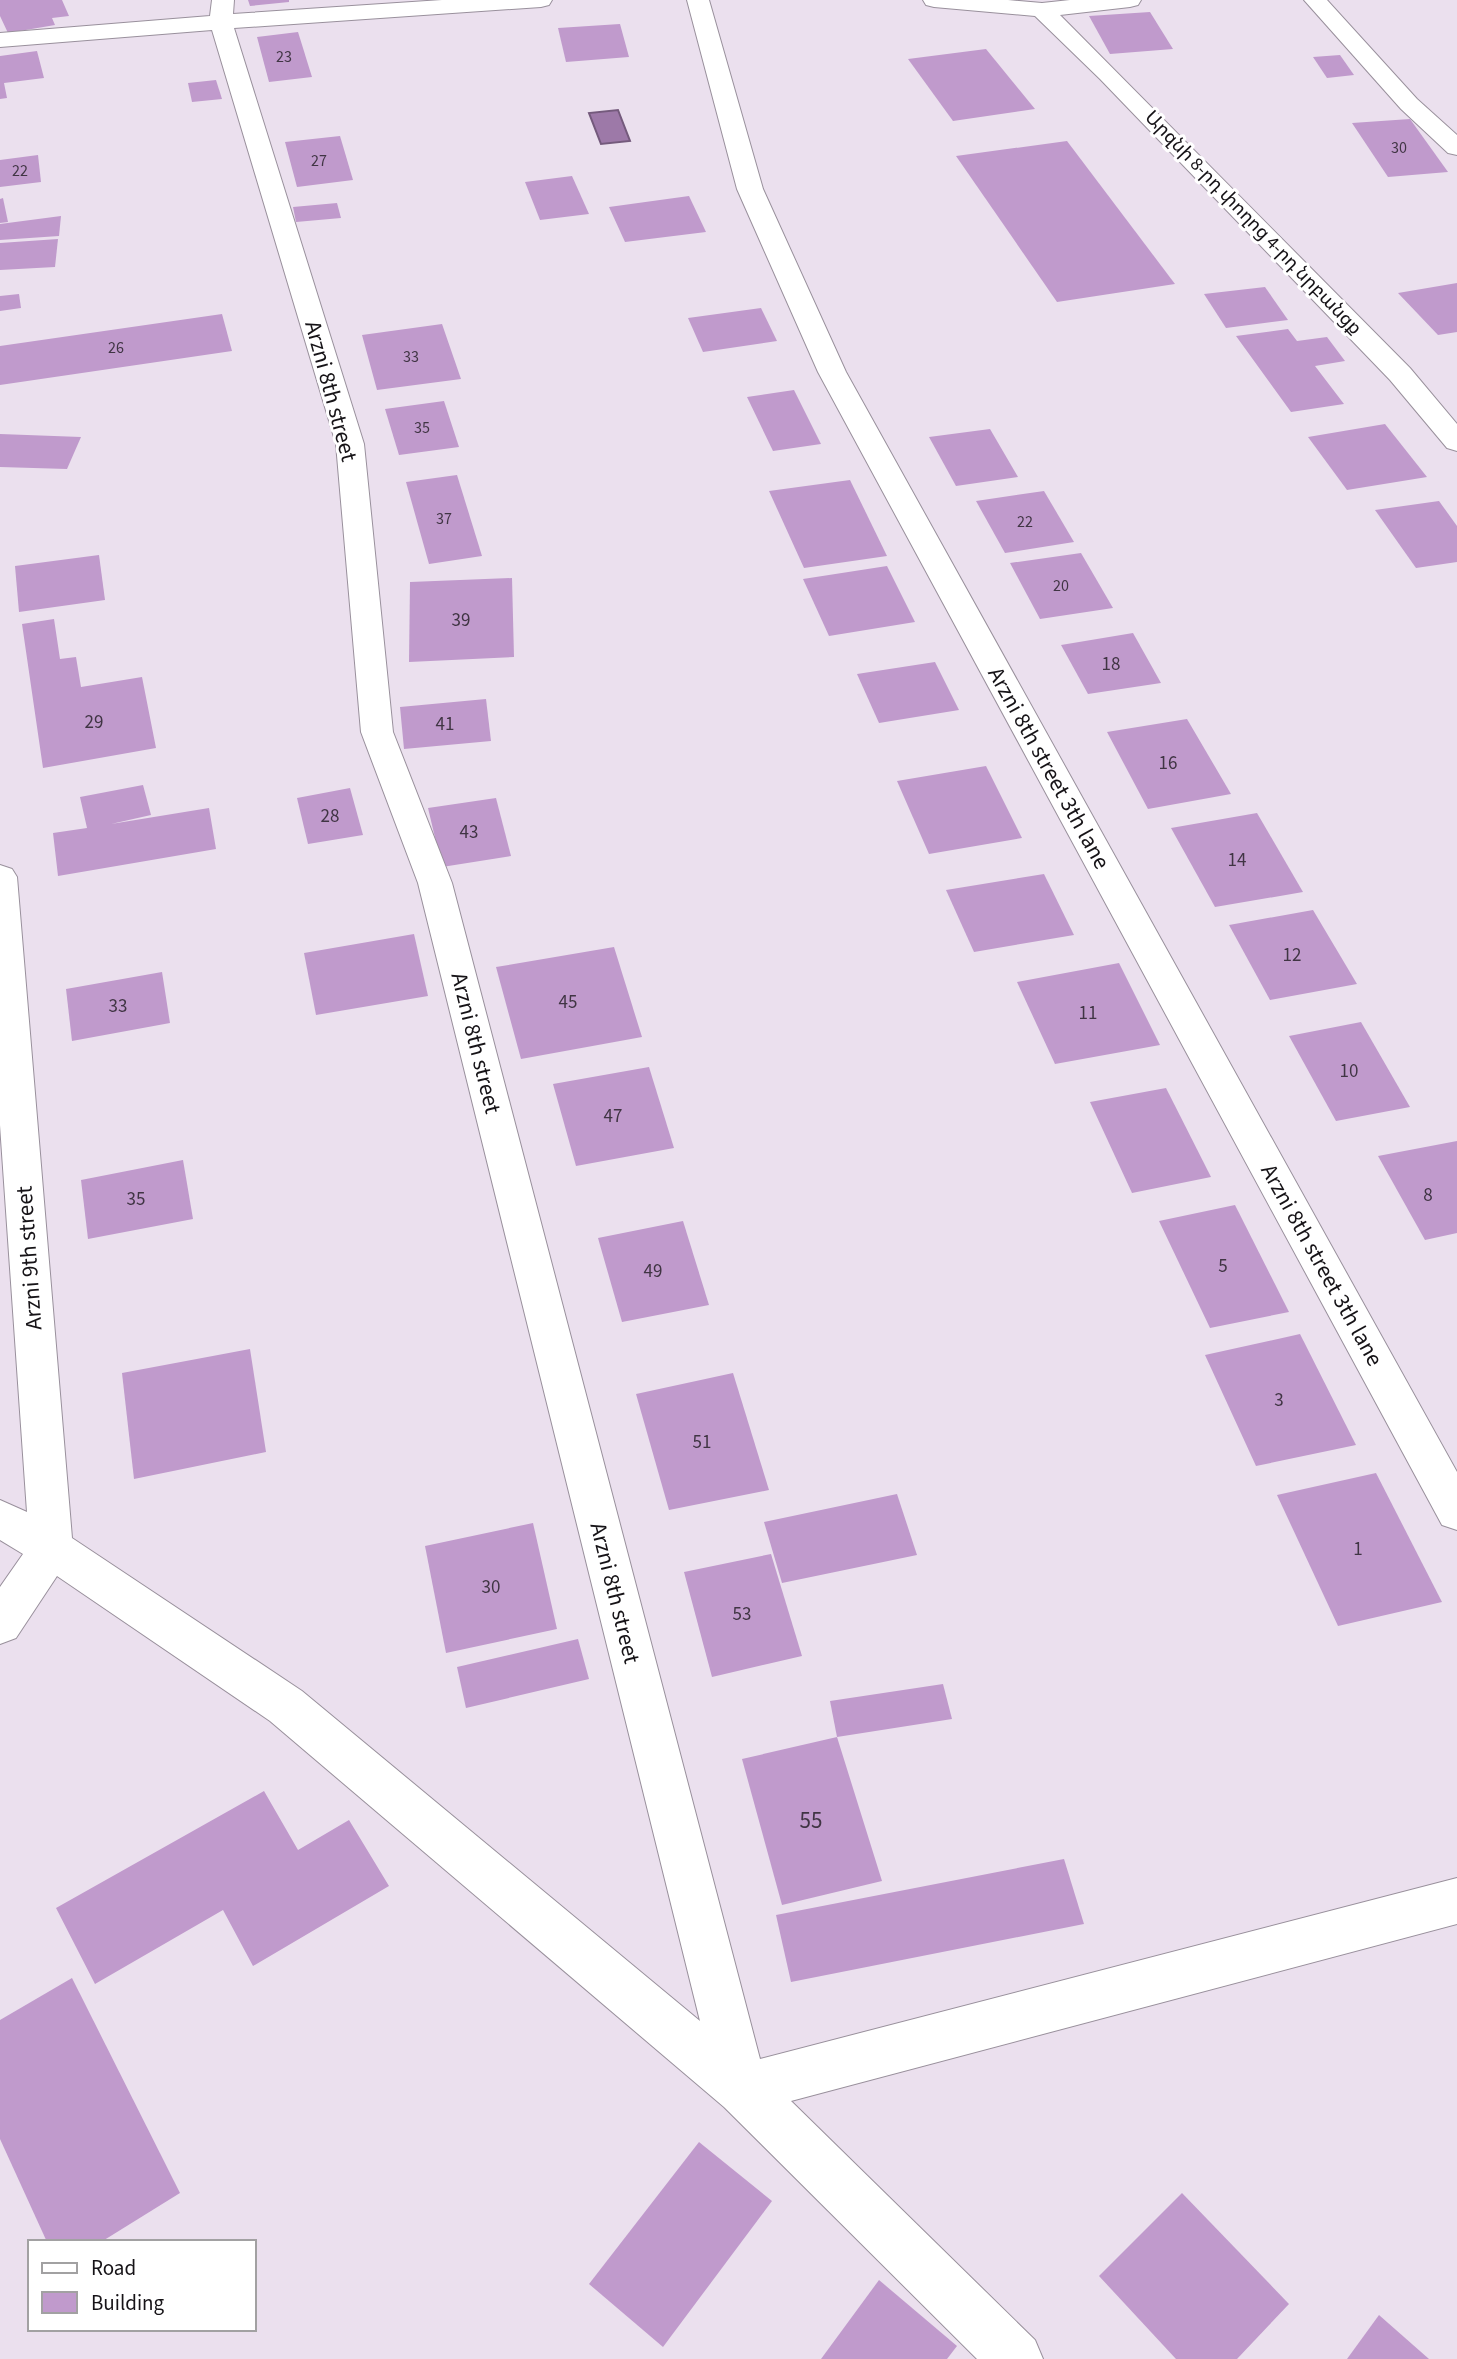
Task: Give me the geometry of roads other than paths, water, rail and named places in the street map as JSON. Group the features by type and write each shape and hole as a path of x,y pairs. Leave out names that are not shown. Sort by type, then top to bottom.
{"street":[{"path":"0,40 222,11 541,0"},
{"name":"Arzni 8th street 3th lane","path":"698,0 750,189 832,372 1457,1512"},
{"path":"934,0 1042,10 1130,0"},
{"path":"1315,0 1409,104 1457,148"},
{"name":"Արզնի 8-րդ փողոց 4-րդ նրբանցք","path":"1042,10 1108,74 1400,374 1457,442"},
{"name":"Arzni 8th street","path":"222,11 350,444 377,732 435,883 741,2090"},
{"name":"Arzni 9th street","path":"0,877 51,1548"},
{"path":"0,1518 51,1548 286,1706 741,2090 1016,2359"},
{"path":"0,1624 51,1548"},
{"path":"741,2090 1457,1901"}]}
